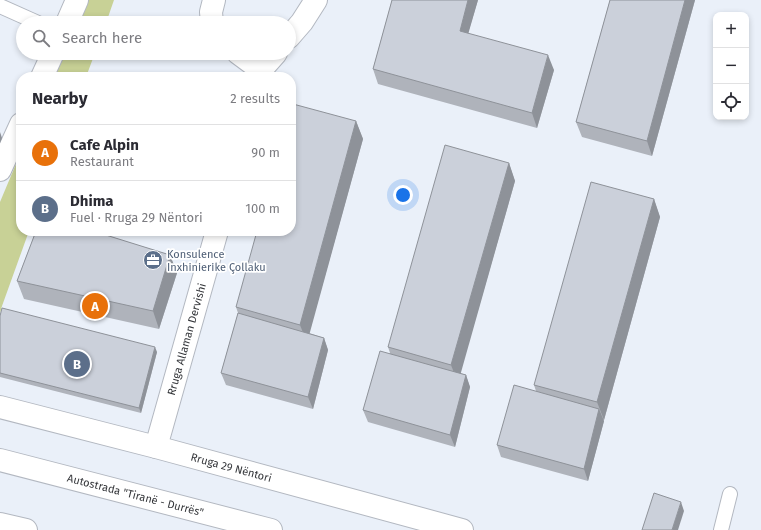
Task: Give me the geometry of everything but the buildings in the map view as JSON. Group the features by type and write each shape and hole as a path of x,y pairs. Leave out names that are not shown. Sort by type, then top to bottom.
{"main road":[{"path":"70,16 77,0"},
{"path":"211,16 214,0"},
{"path":"296,29 316,0"},
{"path":"44,72 50,60"},
{"path":"246,60 259,72"},
{"path":"261,72 270,60"},
{"path":"0,170 16,135"},
{"name":"Rruga Allaman Dervishi","path":"156,447 216,236"},
{"name":"Rruga 29 Nëntori","path":"0,407 156,447 462,530"},
{"name":"Autostrada \"Tiranë - Durrës\"","path":"0,460 271,530"},
{"path":"0,524 26,530"}],"lane":[{"path":"0,6 22,16"},
{"path":"721,530 730,494"}],"green space":[{"path":"88,0 114,0 108,16 81,16"},
{"path":"62,60 92,60 88,72 56,72"},
{"path":"16,164 16,236 27,236 0,313 0,202"}],"place":[{"name":"Konsulence Inxhinierike Çollaku","path":"153,260"},
{"name":"Cafe Alpin","path":"95,306"},
{"name":"Dhima","path":"77,364"}]}
